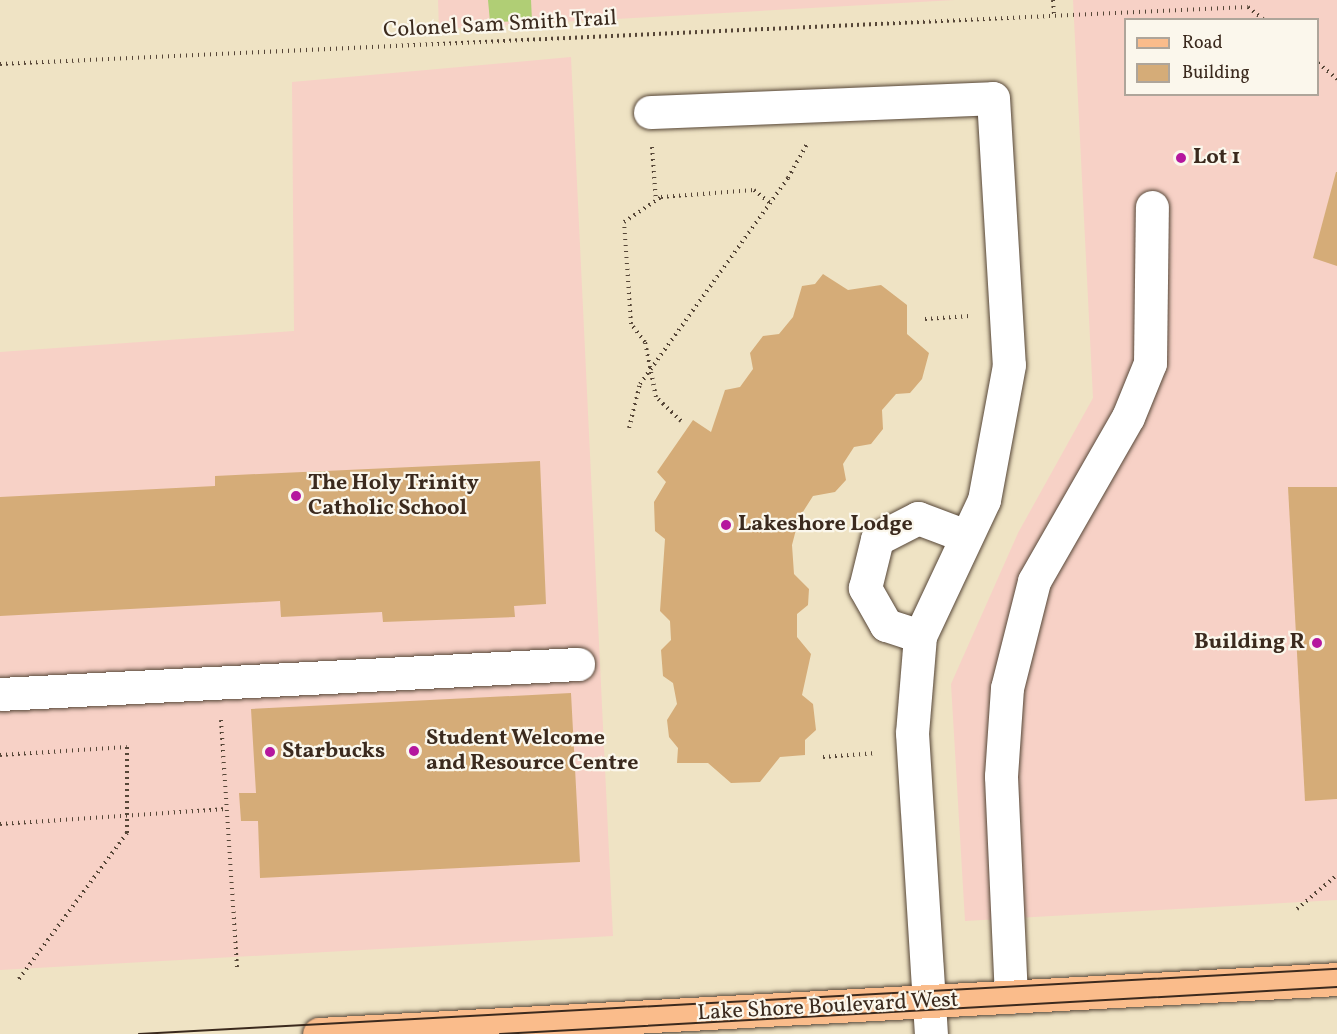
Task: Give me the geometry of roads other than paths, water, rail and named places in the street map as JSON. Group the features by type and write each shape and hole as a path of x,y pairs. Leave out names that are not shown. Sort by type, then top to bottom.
{"main road":[{"name":"Lake Shore Boulevard West","path":"319,1034 575,1027 930,1001 1337,979"}],"street":[{"path":"650,112 993,98 1009,365 984,500 920,636 913,750 931,1034"},
{"path":"1011,997 1001,776 1008,688 1034,581 1128,417 1150,363 1152,207"},
{"path":"920,636 886,625 865,588 877,539 918,518 966,536"},
{"path":"0,694 578,664"}],"tram line":[{"path":"139,1034 1337,969"},
{"path":"500,1034 1337,987"}],"place":[{"name":"Lot 1","path":"1181,158"},
{"name":"The Holy Trinity Catholic School","path":"296,496"},
{"name":"Lakeshore Lodge","path":"726,525"},
{"name":"Building R","path":"1317,643"},
{"name":"Student Welcome and Resource Centre","path":"414,751"},
{"name":"Starbucks","path":"270,752"}]}
